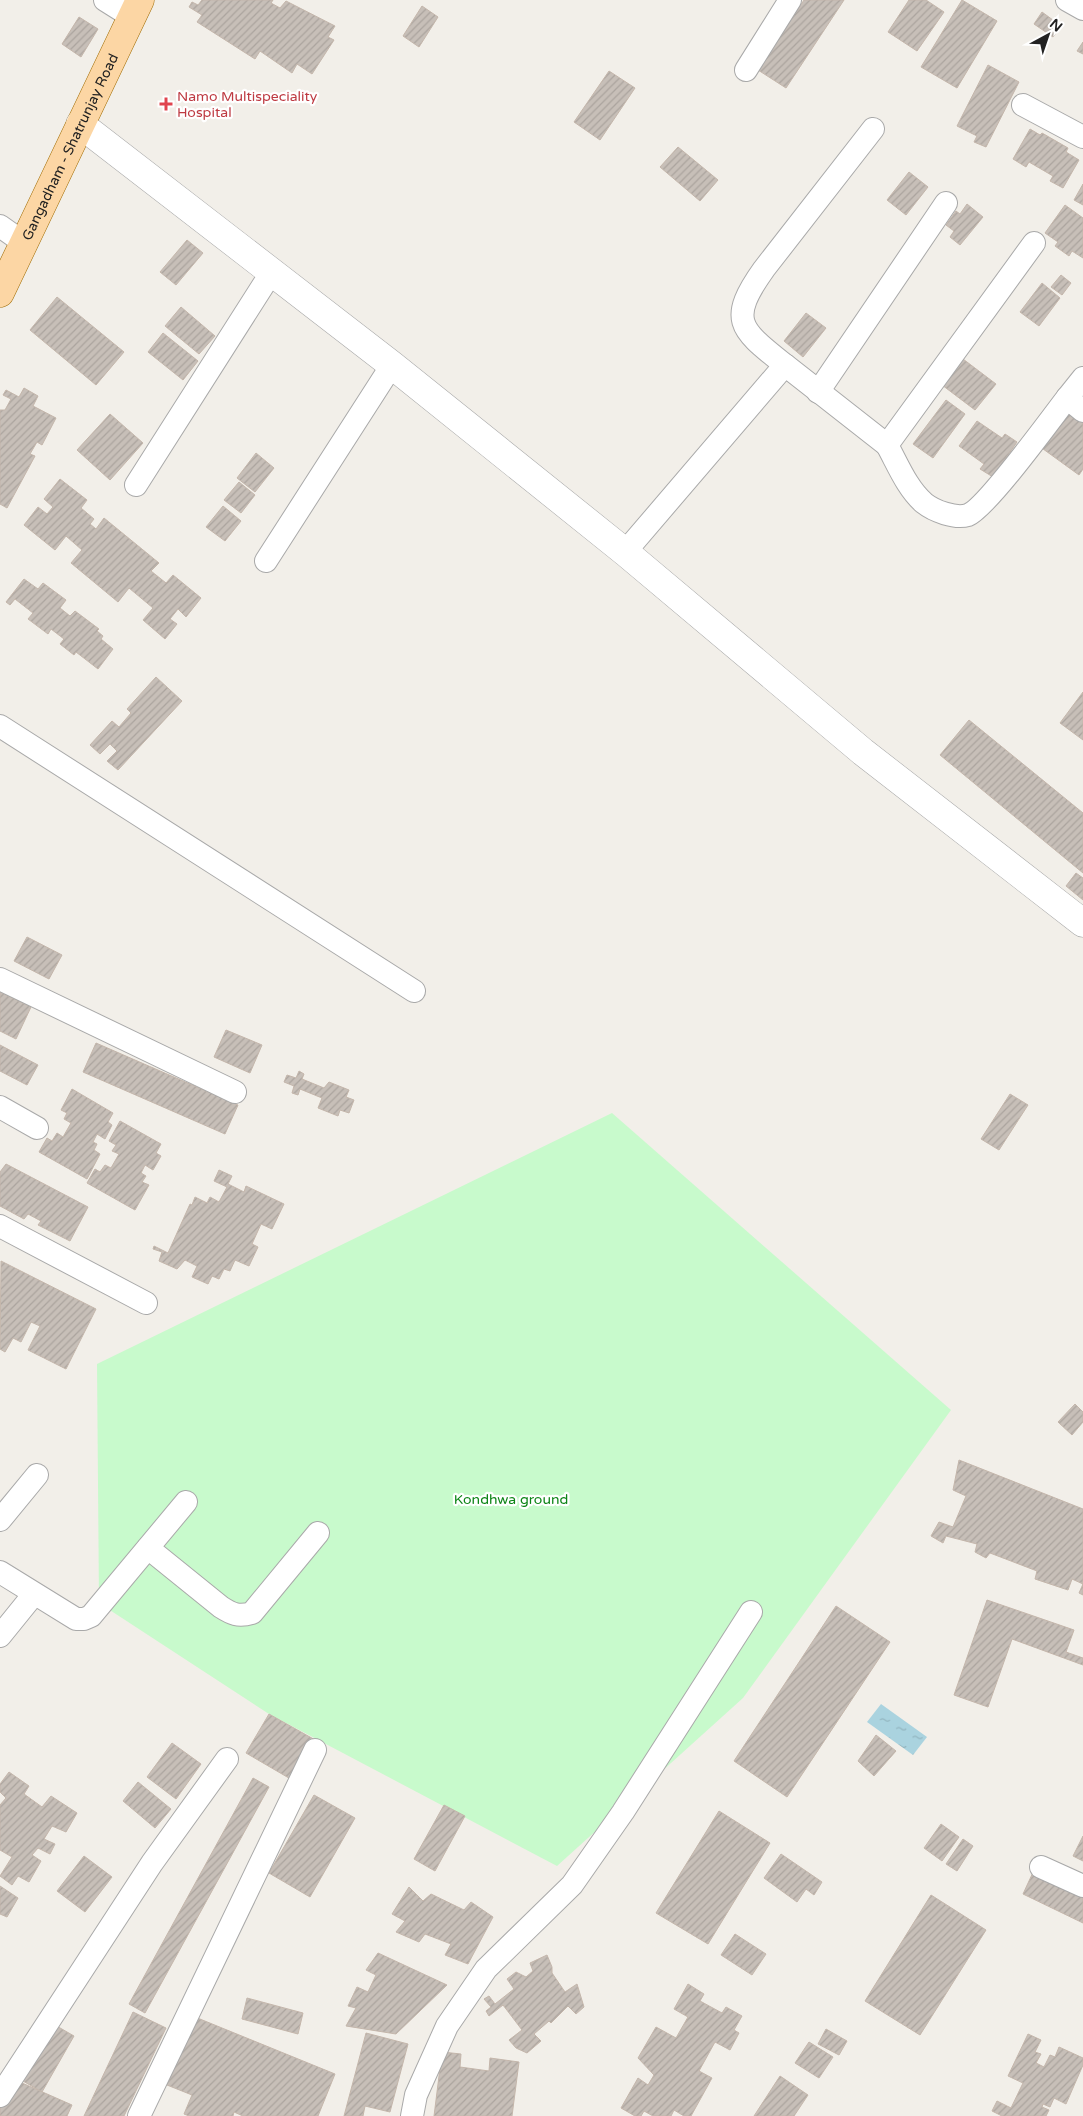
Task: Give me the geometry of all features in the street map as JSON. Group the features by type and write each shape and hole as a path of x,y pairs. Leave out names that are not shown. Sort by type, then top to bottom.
{"main road":[{"name":"Gangadham - Shatrunjay Road","path":"0,293 136,8"}],"street":[{"path":"105,0 136,8"},
{"path":"746,70 790,0"},
{"path":"1067,0 1083,10"},
{"path":"1023,105 1083,137"},
{"path":"80,124 392,365 625,552 863,752 1083,923"},
{"path":"873,129 751,288 744,302 741,317 745,329 754,340 887,445 908,484 925,503 948,514 967,515 983,503 1075,405 1083,378"},
{"path":"818,392 946,204"},
{"path":"0,226 24,243"},
{"path":"887,445 1034,243"},
{"path":"136,485 271,273"},
{"path":"266,561 392,365"},
{"path":"625,552 785,365"},
{"path":"0,726 414,991"},
{"path":"0,978 235,1092"},
{"path":"0,1107 37,1128"},
{"path":"0,1226 146,1302"},
{"path":"0,1520 37,1474"},
{"path":"0,1572 76,1619 84,1619 91,1616 186,1502"},
{"path":"148,1548 221,1607 233,1615 242,1616 252,1613 318,1534"},
{"path":"0,1636 34,1594"},
{"path":"412,2116 416,2095 447,2026 486,1970 572,1885 623,1812 751,1612"},
{"path":"138,2116 315,1750"},
{"path":"0,2096 152,1863 227,1759"},
{"path":"1041,1867 1083,1886"}],"green space":[{"name":"Kondhwa ground","path":"612,1113 951,1410 743,1698 557,1866 269,1714 99,1603 97,1364"}],"water":[{"path":"881,1704 927,1737 913,1755 867,1722"}],"building":[{"path":"202,0 273,0 271,3 280,8 286,1 335,26 328,37 334,40 312,74 297,64 292,73 260,51 255,59 197,22 202,15 189,7 192,2 198,5"},
{"path":"804,0 844,0 786,88 758,70"},
{"path":"909,0 926,0 944,12 917,51 888,32"},
{"path":"962,0 997,21 957,88 921,67"},
{"path":"422,6 438,17 419,47 403,36"},
{"path":"1042,12 1061,26 1053,37 1034,24"},
{"path":"79,17 98,29 81,57 62,44"},
{"path":"1083,42 1083,54 1077,51"},
{"path":"988,65 1019,82 986,147 974,142 977,136 957,126"},
{"path":"609,71 635,88 600,140 574,122"},
{"path":"1030,129 1040,135 1042,133 1068,148 1066,152 1079,160 1063,188 1050,181 1053,176 1029,162 1026,167 1013,159"},
{"path":"678,147 718,180 700,201 660,167"},
{"path":"909,172 928,187 906,215 887,200"},
{"path":"1083,184 1083,205 1074,200"},
{"path":"967,204 983,217 960,245 950,237 954,231 946,225 956,211 960,214"},
{"path":"1065,205 1083,218 1083,258 1072,251 1069,256 1055,246 1058,242 1045,233"},
{"path":"187,240 203,253 176,285 160,272"},
{"path":"1061,275 1071,283 1062,295 1051,287"},
{"path":"1042,283 1060,298 1039,326 1020,312"},
{"path":"57,297 124,352 96,385 30,330"},
{"path":"181,307 215,336 199,354 165,326"},
{"path":"806,313 826,328 803,357 784,341"},
{"path":"163,333 198,361 183,380 148,352"},
{"path":"963,359 996,384 975,410 942,385"},
{"path":"24,388 38,396 33,406 56,418 42,445 37,442 30,454 35,456 7,508 0,504 0,410 5,410 11,399 3,395 6,390 19,397"},
{"path":"946,400 965,414 933,458 913,444"},
{"path":"1065,409 1083,422 1083,469 1079,475 1039,446"},
{"path":"110,414 143,443 110,480 77,450"},
{"path":"977,421 1002,438 1005,434 1017,442 993,477 980,469 984,464 959,446"},
{"path":"256,453 274,468 255,492 237,478"},
{"path":"60,479 87,500 81,508 94,519 90,524 96,529 104,518 159,563 151,571 166,583 173,575 201,598 186,617 178,609 170,619 177,624 165,639 143,620 153,608 129,588 118,602 71,563 82,550 66,536 55,550 24,525 38,507 47,514 53,507 44,499"},
{"path":"239,482 255,495 241,513 224,500"},
{"path":"223,506 241,521 225,541 206,527"},
{"path":"24,579 38,589 43,583 66,600 60,608 70,616 75,611 99,629 97,631 103,636 101,639 113,649 98,669 76,652 74,655 60,644 64,639 51,629 48,634 28,619 33,613 15,599 10,605 6,602"},
{"path":"156,677 182,701 118,770 107,761 117,751 110,744 100,754 90,745 112,721 119,727 131,713 127,709"},
{"path":"1083,692 1083,740 1060,723"},
{"path":"969,720 1083,813 1083,873 940,755"},
{"path":"1076,873 1083,878 1083,900 1066,886"},
{"path":"27,937 62,955 49,979 14,961"},
{"path":"0,992 31,1007 16,1039 0,1031"},
{"path":"226,1030 262,1045 250,1073 214,1057"},
{"path":"96,1043 238,1105 225,1134 83,1072"},
{"path":"0,1045 38,1065 27,1085 0,1071"},
{"path":"299,1071 304,1074 302,1079 324,1088 329,1082 349,1090 346,1097 354,1100 349,1113 340,1110 338,1116 318,1108 322,1098 300,1089 298,1095 292,1093 294,1086 284,1082 287,1075 296,1078"},
{"path":"72,1089 113,1113 108,1122 112,1125 105,1139 97,1134 93,1142 97,1144 94,1150 100,1154 87,1179 39,1152 47,1138 52,1141 57,1133 63,1137 71,1123 64,1119 67,1113 61,1110"},
{"path":"1010,1094 1028,1105 999,1150 981,1139"},
{"path":"120,1121 161,1144 156,1153 161,1156 153,1170 145,1165 141,1173 146,1176 142,1182 149,1185 135,1210 87,1183 95,1169 100,1172 105,1165 111,1168 119,1154 112,1151 116,1145 109,1141"},
{"path":"6,1164 88,1207 70,1241 38,1225 41,1221 28,1214 24,1219 0,1206 0,1172"},
{"path":"219,1170 232,1176 228,1184 244,1192 246,1186 284,1204 272,1229 261,1224 252,1244 258,1247 249,1266 235,1260 230,1271 224,1269 219,1279 212,1276 208,1284 192,1277 197,1266 185,1260 177,1269 159,1261 162,1252 153,1249 154,1246 168,1253 195,1197 207,1203 210,1197 219,1202 227,1187 214,1181"},
{"path":"1,1261 96,1309 66,1369 28,1350 40,1326 31,1322 21,1342 13,1338 5,1352 0,1349"},
{"path":"1075,1404 1083,1412 1083,1422 1072,1435 1058,1422"},
{"path":"959,1460 1083,1509 1083,1584 1072,1579 1068,1590 1035,1579 1037,1571 990,1553 986,1558 975,1552 977,1544 946,1536 943,1543 931,1536 939,1522 953,1527 966,1496 953,1490"},
{"path":"1083,1584 1083,1595 1079,1593"},
{"path":"987,1600 1074,1630 1066,1652 1083,1658 1083,1665 1012,1639 988,1707 954,1695"},
{"path":"836,1606 890,1642 787,1797 734,1761"},
{"path":"269,1714 317,1741 294,1781 246,1753"},
{"path":"876,1735 896,1751 874,1776 858,1761"},
{"path":"172,1743 201,1764 176,1799 147,1777"},
{"path":"9,1772 29,1786 24,1794 42,1807 51,1796 77,1813 66,1832 52,1826 44,1839 55,1844 50,1854 38,1848 32,1855 41,1861 29,1882 18,1876 12,1885 0,1876 12,1857 0,1850 0,1805 6,1798 0,1792 0,1784"},
{"path":"253,1778 269,1787 145,2013 129,2004"},
{"path":"138,1782 171,1809 155,1828 123,1801"},
{"path":"314,1795 355,1818 310,1897 269,1873"},
{"path":"444,1805 465,1816 435,1871 414,1859"},
{"path":"719,1811 770,1843 708,1944 656,1913"},
{"path":"941,1824 959,1837 942,1861 924,1848"},
{"path":"1083,1836 1083,1861 1073,1856"},
{"path":"963,1839 973,1846 957,1871 946,1864"},
{"path":"781,1854 822,1882 814,1895 806,1889 797,1902 764,1878"},
{"path":"84,1856 112,1877 85,1912 57,1891"},
{"path":"1035,1868 1083,1891 1083,1923 1023,1894"},
{"path":"0,1886 18,1898 7,1917 0,1914"},
{"path":"409,1887 423,1901 431,1894 464,1910 471,1902 493,1917 468,1964 445,1955 451,1944 425,1934 419,1942 396,1932 405,1921 392,1914"},
{"path":"931,1895 986,1930 920,2035 865,2001"},
{"path":"735,1934 766,1954 752,1975 721,1955"},
{"path":"378,1953 447,1985 396,2034 346,2026 356,2008 348,2006 357,1987 368,1992 376,1975 366,1970"},
{"path":"547,1955 552,1967 552,1973 565,1992 577,1984 584,2007 576,2014 568,2006 551,2023 549,2021 534,2034 541,2041 527,2053 516,2048 509,2040 522,2030 503,2005 489,2016 486,2011 491,2007 484,1999 489,1996 495,2004 514,1989 507,1979 516,1972 526,1977 533,1971 530,1963"},
{"path":"688,1984 704,1994 700,2001 722,2013 726,2007 742,2016 734,2030 739,2033 730,2050 715,2042 699,2071 712,2078 691,2116 684,2116 674,2110 671,2116 653,2116 644,2111 641,2116 635,2116 621,2108 638,2078 648,2085 654,2075 638,2058 656,2027 676,2038 688,2017 674,2009"},
{"path":"247,1998 303,2013 298,2034 242,2019"},
{"path":"133,2012 166,2028 124,2116 84,2116"},
{"path":"195,2017 335,2074 318,2116 243,2116 234,2112 233,2116 189,2116 184,2114 192,2095 167,2085"},
{"path":"48,2021 74,2036 42,2092 16,2077"},
{"path":"826,2029 847,2041 839,2055 818,2044"},
{"path":"366,2033 408,2044 390,2112 365,2106 363,2116 344,2116"},
{"path":"1028,2034 1041,2040 1035,2052 1041,2054 1036,2063 1044,2067 1050,2055 1055,2057 1059,2047 1083,2058 1083,2065 1066,2104 1054,2098 1050,2107 1043,2104 1042,2107 1049,2110 1046,2116 1002,2116 992,2111 997,2101 1011,2108 1023,2083 1008,2076"},
{"path":"809,2042 833,2057 819,2078 795,2063"},
{"path":"442,2052 461,2054 460,2067 489,2071 490,2058 519,2062 512,2116 434,2116"},
{"path":"780,2076 808,2095 794,2116 754,2116"},
{"path":"13,2079 72,2105 67,2116 0,2116 0,2102"}],"place":[{"name":"Namo Multispeciality Hospital","path":"166,104"}]}
